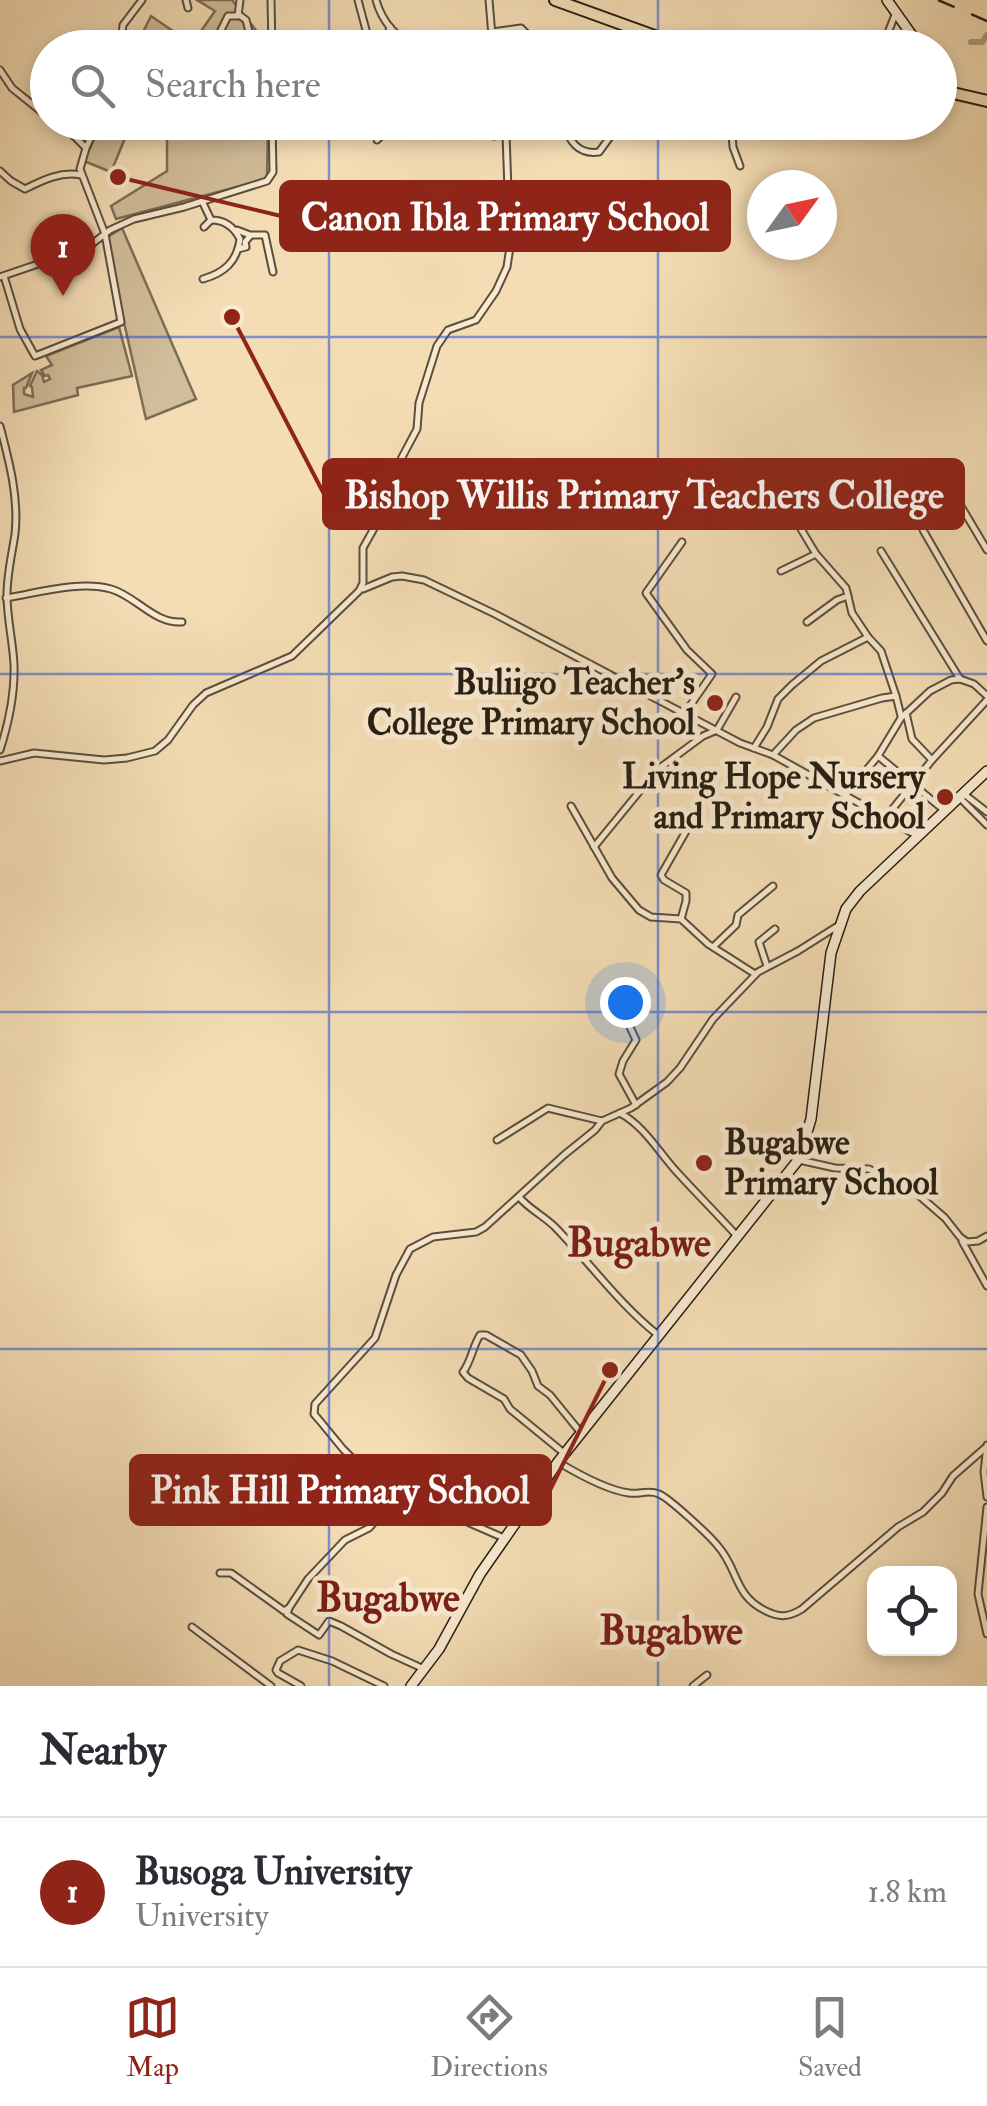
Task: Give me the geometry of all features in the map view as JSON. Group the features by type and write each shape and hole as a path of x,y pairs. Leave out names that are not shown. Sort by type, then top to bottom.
{"main road":[{"path":"556,0 587,6 633,30"},
{"path":"957,94 987,101"}],"street":[{"path":"122,30 142,0"},
{"path":"238,14 240,0"},
{"path":"272,0 272,30"},
{"path":"358,0 366,30"},
{"path":"376,0 392,30"},
{"path":"489,0 493,30"},
{"path":"887,0 909,30"},
{"path":"889,30 896,12"},
{"path":"221,30 228,16 238,14 246,20 249,30"},
{"path":"0,70 12,88 30,101"},
{"path":"78,140 86,148"},
{"path":"90,140 80,170 104,234 122,322 38,356 32,355 2,276 88,247 104,234 134,219 267,181 273,172 272,140"},
{"path":"0,761 34,753 104,760 154,750 168,740 206,693 292,656 359,591 363,583 363,548 391,498 400,461 416,429 419,403 437,346 448,330 476,320 496,291 506,266 510,247 506,140"},
{"path":"570,140 584,152 593,154 608,140"},
{"path":"733,140 740,166"},
{"path":"0,170 26,189 41,180 72,173 81,175"},
{"path":"91,203 98,198"},
{"path":"202,201 211,220"},
{"path":"203,278 228,267 240,240 230,225 218,220 211,220 204,227"},
{"path":"234,230 266,235 274,272"},
{"path":"238,249 246,247 244,242 252,234"},
{"path":"0,426 14,488 15,513 6,598 14,664 13,702 0,750"},
{"path":"952,491 987,550"},
{"path":"786,504 816,554 846,588 852,614 880,647 912,739 932,760"},
{"path":"923,530 987,641"},
{"path":"682,542 646,593 688,650 712,674 685,713"},
{"path":"881,551 960,679"},
{"path":"781,571 816,554"},
{"path":"359,591 392,577 424,580 716,730 773,755 918,836"},
{"path":"6,598 88,585 106,587 128,595 156,617 182,622"},
{"path":"807,622 836,600 848,596"},
{"path":"754,748 778,698 821,662 868,637"},
{"path":"845,796 878,756 903,716 930,691 951,680 974,684 987,698 886,817"},
{"path":"773,755 796,730 814,718 896,696"},
{"path":"594,848 657,770 716,730 736,697"},
{"path":"878,756 946,812"},
{"path":"411,1686 439,1649 480,1574 562,1458 798,1160 811,1119 832,953 846,909 987,771"},
{"path":"962,796 987,812"},
{"path":"962,796 987,825"},
{"path":"570,806 612,878 639,910 652,917 682,920 755,974"},
{"path":"682,920 686,894 661,876 689,826"},
{"path":"714,947 736,925 738,915 774,886"},
{"path":"505,1538 458,1518 405,1507 390,1498 314,1414 315,1404 375,1338 396,1275 410,1250 433,1237 485,1228 602,1121 636,1105 674,1075 714,1018 755,974 839,926"},
{"path":"767,966 758,942 776,929"},
{"path":"612,988 636,1040 619,1074 636,1105"},
{"path":"497,1140 548,1108 602,1121"},
{"path":"620,1113 644,1132 736,1236"},
{"path":"798,1160 834,1168 869,1168 915,1192 960,1237 987,1286"},
{"path":"519,1197 552,1224 607,1287 658,1335"},
{"path":"960,1237 971,1243 987,1236"},
{"path":"582,1433 538,1386 521,1355 480,1335 463,1372 468,1378 504,1399 510,1410 582,1476 631,1494 655,1491 665,1498 716,1543 749,1601 776,1616 802,1609 898,1527 923,1512 986,1446"},
{"path":"986,1446 987,1498"},
{"path":"405,1507 402,1512 378,1518 369,1528 345,1540 308,1580 287,1614 318,1634 329,1621 424,1669"},
{"path":"987,1507 978,1594 987,1634"},
{"path":"220,1573 231,1573 284,1611 289,1608"},
{"path":"192,1627 271,1686"},
{"path":"301,1686 276,1670 280,1661 298,1650 384,1686"},
{"path":"693,1686 707,1675"}],"shaded area":[{"path":"197,0 232,0 256,30 202,30 215,11"},
{"path":"151,16 172,30 144,30"},
{"path":"93,140 124,140 111,172 84,161"},
{"path":"167,140 268,140 267,179 116,219 111,206 167,171"},
{"path":"122,228 196,399 146,419 105,239"},
{"path":"119,327 132,376 77,388 78,395 14,412 13,385 32,373 24,394 33,397 30,386 37,371 44,382 50,379 41,370 52,365 46,356"}],"waterway":[{"path":"971,42 982,42 987,35"}],"railway":[{"path":"938,0 987,21"}],"place":[{"name":"Canon Ibla Primary School","path":"118,177"},
{"name":"Busoga University","path":"63,296"},
{"name":"Bishop Willis Primary Teachers College","path":"232,317"},
{"name":"Buliigo Teacher's College Primary School","path":"715,703"},
{"name":"Living Hope Nursery and Primary School","path":"945,797"},
{"name":"Bugabwe Primary School","path":"704,1163"},
{"name":"Pink Hill Primary School","path":"610,1370"}],"district":[{"name":"Bugabwe","path":"639,1243"},
{"name":"Bugabwe","path":"388,1598"},
{"name":"Bugabwe","path":"671,1631"}]}
